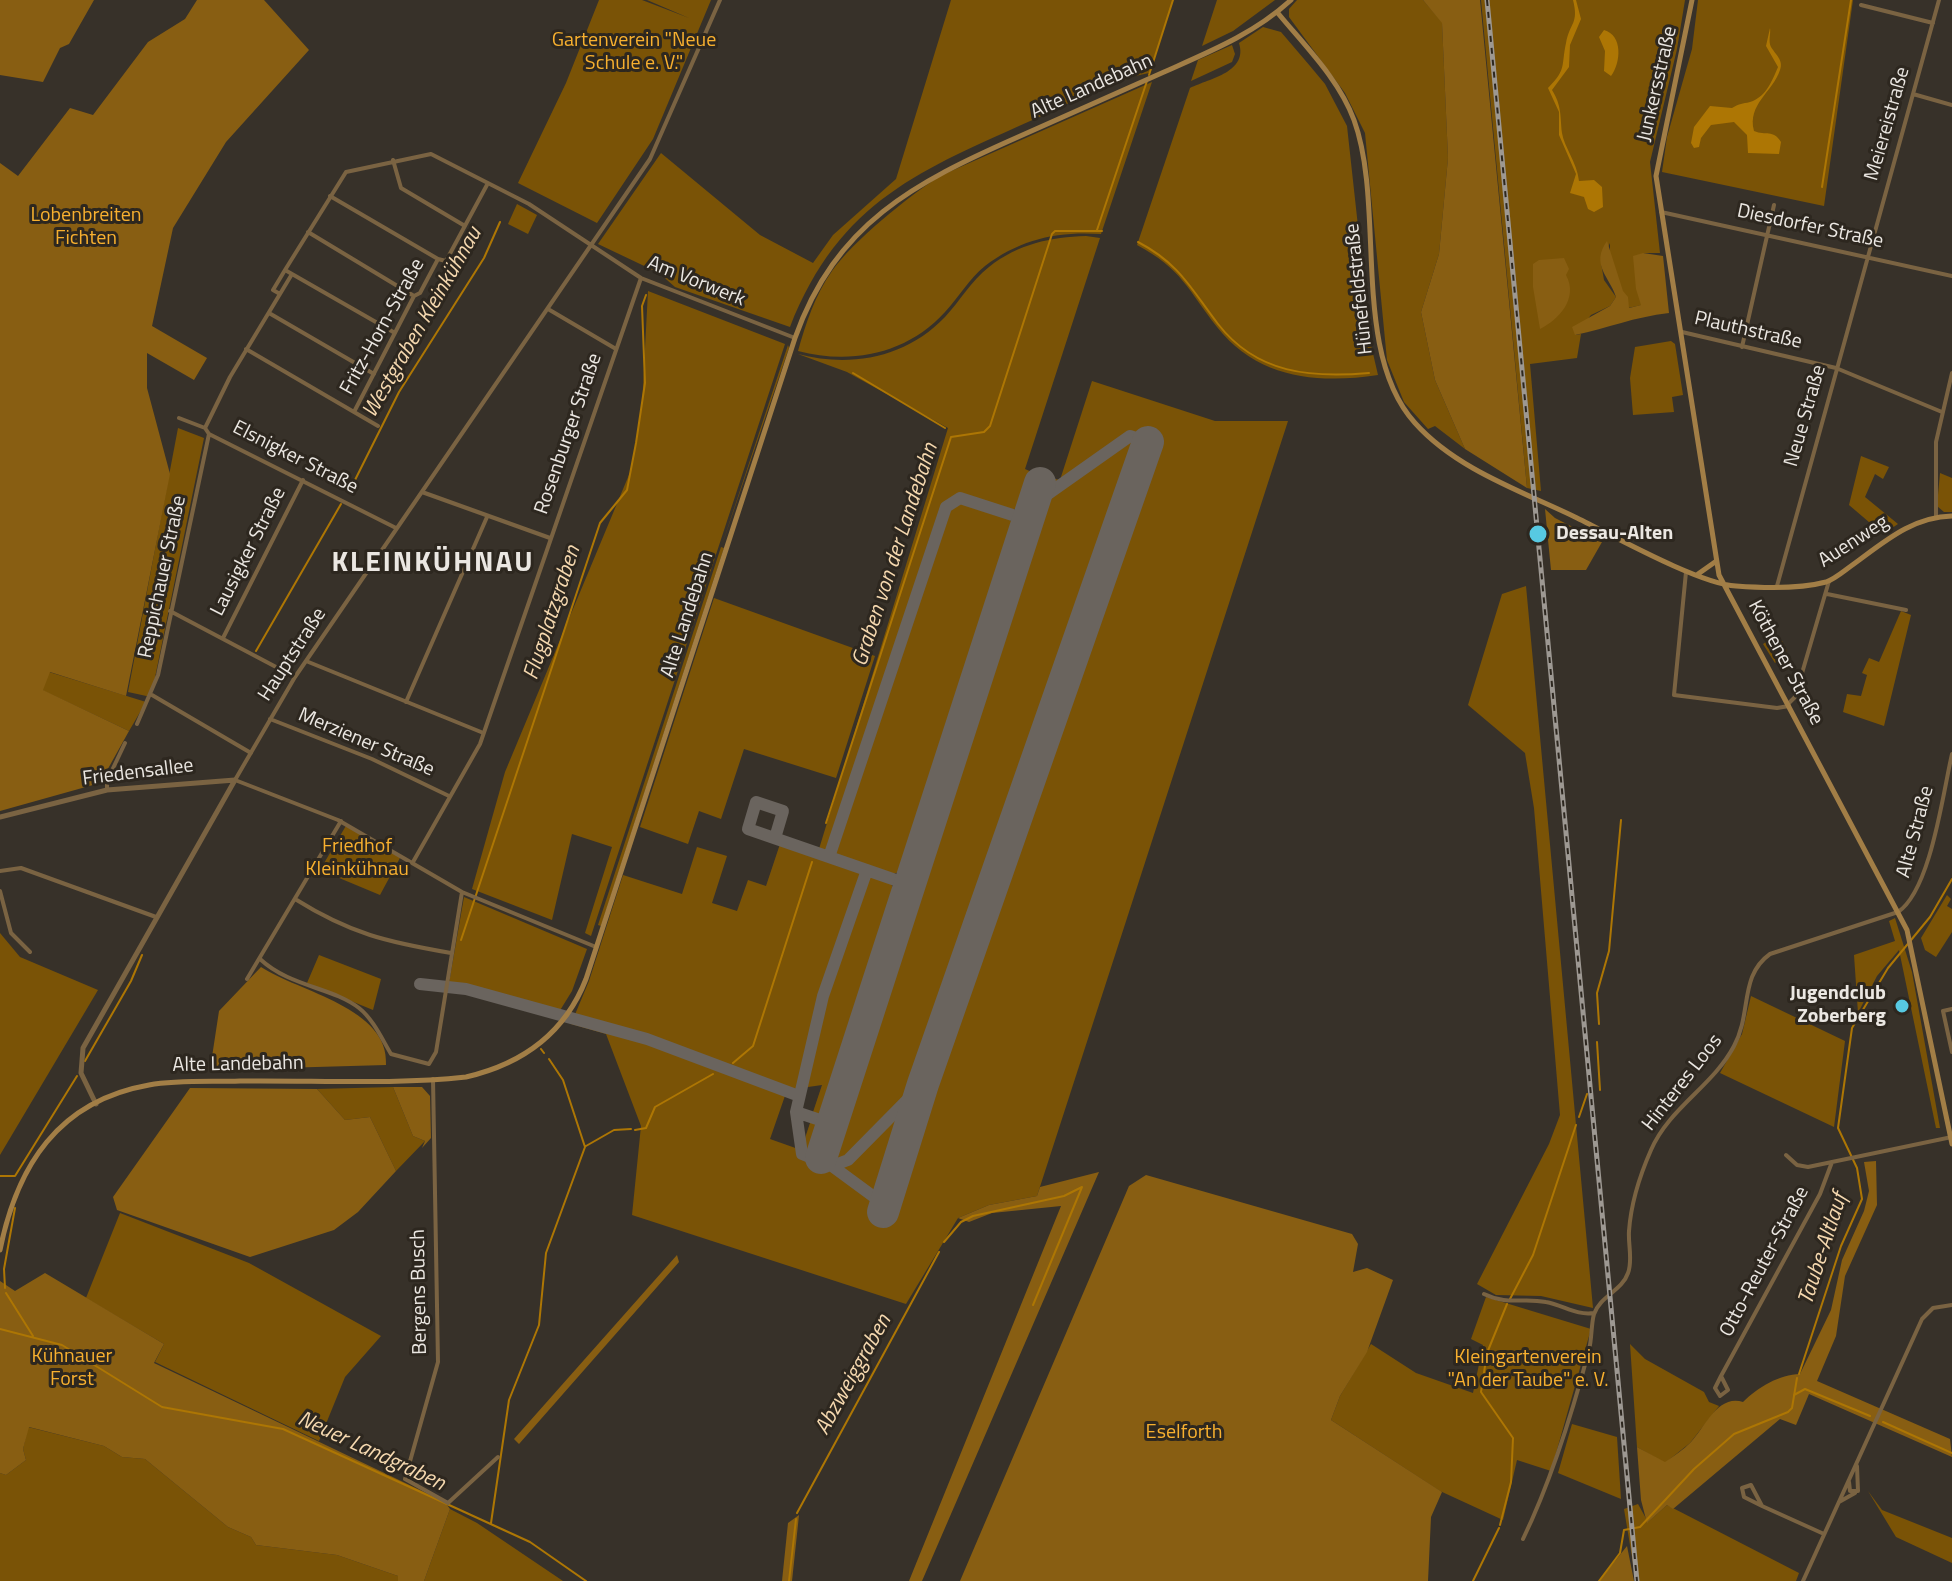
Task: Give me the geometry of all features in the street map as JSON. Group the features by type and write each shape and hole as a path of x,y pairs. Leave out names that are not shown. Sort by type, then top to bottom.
{"main road":[{"name":"Alte Landebahn","path":"0,1250 12,1199 32,1159 64,1125 96,1104 125,1091 161,1083 433,1079 491,1071 540,1044 574,1005 596,947 795,338 810,303 834,261 865,225 897,198 955,165 1242,36 1291,0"},
{"name":"Junkersstraße","path":"1656,176 1692,0"},
{"name":"Hünefeldstraße","path":"1277,12 1331,79 1354,120 1362,155 1380,344 1391,385 1406,411 1432,440 1469,465 1723,585"},
{"name":"Köthener Straße","path":"1656,176 1716,560 1723,585 1910,936 1951,1139"},
{"name":"Auenweg","path":"1723,585 1777,586 1829,581 1895,534 1936,517 1952,516"},
{"path":"1697,575 1708,571 1716,560"}],"street":[{"name":"Hauptstraße","path":"96,1104 82,1076 80,1058 111,989 295,677 660,142 720,0"},
{"name":"Meiereistraße","path":"1867,256 1939,0"},
{"path":"1861,5 1933,23"},
{"path":"1913,94 1952,105"},
{"name":"Am Vorwerk","path":"280,294 273,290 348,170 431,154 540,210 590,247 641,278 795,338"},
{"path":"393,160 401,188 465,226"},
{"name":"Fritz-Horn-Straße","path":"354,412 414,296 420,293 438,259 446,261 488,182"},
{"path":"330,196 438,259"},
{"path":"1742,347 1774,205"},
{"name":"Diesdorfer Straße","path":"1661,212 1952,276"},
{"path":"308,232 414,296"},
{"name":"Neue Straße","path":"1777,586 1867,256"},
{"path":"285,270 395,333"},
{"path":"205,428 246,349 292,274"},
{"name":"Rosenburger Straße","path":"413,862 480,744 641,278"},
{"path":"548,309 616,349"},
{"path":"268,313 374,374"},
{"name":"Plauthstraße","path":"1681,332 1836,368 1942,412"},
{"name":"Fritz-Horn-Straße","path":"246,349 378,426"},
{"path":"1936,517 1936,442 1952,373"},
{"name":"Elsnigker Straße","path":"179,418 205,428 209,434 397,528"},
{"name":"Reppichauer Straße","path":"137,724 152,695 185,558 209,434"},
{"name":"Lausigker Straße","path":"223,638 303,480"},
{"path":"422,492 550,538"},
{"path":"406,702 487,517"},
{"path":"1687,570 1672,690 1677,696 1778,709 1789,705 1795,697 1829,581"},
{"path":"1827,594 1906,610"},
{"path":"170,611 295,677"},
{"path":"306,661 482,733"},
{"path":"152,695 251,753"},
{"name":"Merziener Straße","path":"270,719 372,759 449,796"},
{"path":"107,790 107,781 125,743"},
{"name":"Alte Straße","path":"1898,912 1915,894 1932,840 1952,754"},
{"path":"235,780 341,821 462,892 596,947"},
{"name":"Friedensallee","path":"0,817 107,790 235,780"},
{"path":"247,979 341,821"},
{"path":"0,871 21,868 156,917"},
{"path":"0,891 11,933 30,952"},
{"path":"260,959 272,970 299,984 356,1005 391,1054 399,1059 432,1062 462,892"},
{"path":"295,899 358,933 451,953"},
{"name":"Hinteres Loos","path":"1594,1313 1604,1297 1624,1282 1629,1271 1631,1215 1652,1148 1665,1126 1733,1049 1746,1014 1753,968 1770,954 1898,912"},
{"path":"1952,1009 1943,1011 1952,1052"},
{"name":"Bergens Busch","path":"433,1079 438,1362 405,1479 448,1503 498,1457"},
{"path":"1786,1155 1801,1167 1951,1139"},
{"name":"Otto-Reuter-Straße","path":"1721,1376 1728,1390 1720,1396 1715,1391 1721,1376 1830,1174 1832,1162"},
{"path":"1484,1294 1511,1303 1543,1301 1578,1313 1594,1313 1588,1353 1544,1497 1523,1539"},
{"path":"1803,1581 1925,1315 1933,1308 1952,1305"},
{"path":"1837,1504 1855,1493 1859,1486 1857,1463"},
{"path":"1852,1472 1849,1488 1855,1493"},
{"path":"1762,1506 1753,1486 1744,1486 1744,1497 1762,1506 1824,1534"}],"green space":[{"path":"0,0 94,0 69,44 60,48 43,82 0,75"},
{"name":"Lobenbreiten Fichten","path":"197,0 264,0 309,50 226,142 173,228 152,326 207,358 194,380 147,353 147,388 170,474 126,696 50,672 43,690 129,731 100,783 0,811 0,163 18,176 70,108 93,115 148,42 185,19"},
{"name":"Gartenverein \"Neue Schule e. V.\"","path":"599,0 642,0 689,18 647,0 711,0 653,139 597,223 518,183 566,83"},
{"path":"951,0 1173,0 1149,73 1106,86 956,155 889,194 833,248 810,284 790,327 675,287 659,273 598,244 661,153 760,235 813,263 833,235 896,179"},
{"path":"1217,0 1275,0 1233,31 1202,46"},
{"path":"1297,0 1423,0 1442,22 1448,158 1439,254 1421,312 1435,380 1465,449 1435,426 1428,429 1404,402 1387,360 1365,133 1345,93 1289,17 1289,9"},
{"path":"1423,0 1480,0 1527,488 1465,449 1435,380 1421,312 1439,254 1448,158 1442,23"},
{"path":"1481,0 1685,0 1677,49 1650,162 1660,253 1643,253 1642,305 1628,308 1610,256 1610,243 1601,263 1604,280 1616,297 1610,306 1591,315 1575,335 1581,334 1577,358 1530,364 1541,491 1527,488"},
{"path":"1698,0 1853,0 1824,206 1662,172 1667,137 1692,49"},
{"path":"1263,27 1281,32 1310,66 1325,84 1347,126 1371,345 1378,375 1333,379 1312,377 1290,374 1251,358 1217,327 1174,272 1137,245 1190,88 1226,73 1238,61 1239,43"},
{"path":"1232,45 1235,54 1232,62 1191,81 1198,60"},
{"path":"1152,82 1101,234 1055,236 1012,249 979,271 930,326 896,346 858,356 838,357 798,351 816,299 832,271 867,233 913,195 940,176"},
{"path":"517,204 537,215 528,234 508,224"},
{"path":"1086,236 1100,238 1025,469 1034,473 1024,505 1012,510 1010,519 1015,531 905,870 893,874 819,849 948,428 847,372 798,354 837,360 876,356 895,350 930,331 977,278 1000,259 1035,243"},
{"path":"1607,241 1623,291 1628,297 1629,308 1641,305 1633,256 1643,253 1663,256 1669,313 1575,335 1572,327 1610,306 1616,297 1601,264 1602,249"},
{"path":"1564,258 1569,269 1566,275 1570,292 1568,300 1560,314 1540,329 1533,287 1533,264 1539,260"},
{"path":"648,291 785,344 591,936 585,933 612,847 572,834 552,920 472,889 505,772 631,470 642,406"},
{"path":"1671,341 1675,344 1683,395 1672,397 1674,412 1633,415 1630,378 1635,347"},
{"path":"788,345 789,348 722,545"},
{"path":"1092,381 1215,421 1288,421 1037,1196 989,1205 958,1218 906,1304 632,1215 641,1126 606,1034 571,1024 589,981 623,875 682,894 697,847 727,856 712,903 737,911 748,880 766,886 780,844 890,882 897,895 825,1116 812,1115 822,1085 787,1090 770,1139 801,1150 811,1120 821,1127 812,1155 829,1161 1051,478 1060,480"},
{"path":"178,428 204,438 151,697 128,692"},
{"path":"1861,456 1889,467 1883,479 1875,474 1865,497 1898,524 1883,534 1849,505"},
{"path":"1940,473 1952,478 1952,512 1944,512 1937,506"},
{"path":"1545,509 1555,518 1602,542 1586,570 1551,570"},
{"path":"721,547 724,548 601,926 598,925"},
{"path":"1526,586 1593,1308 1541,1296 1496,1295 1477,1284 1549,1144 1560,1115 1534,808 1525,753 1468,705 1502,594"},
{"path":"714,598 875,656 836,778 744,749 721,819 699,811 688,844 640,827"},
{"path":"1901,611 1911,615 1884,726 1843,712 1847,694 1861,696 1867,675 1862,673 1869,658 1879,662"},
{"path":"1765,632 1782,641 1787,650 1784,657 1775,663 1763,644 1769,640"},
{"path":"49,672 146,702 129,731 42,690"},
{"name":"Friedhof Kleinkühnau","path":"347,824 401,856 380,895 320,870"},
{"path":"1947,895 1951,899 1947,906 1952,909 1952,932 1936,957 1925,950 1921,938"},
{"path":"464,897 587,949 572,991 559,1012 480,988 449,983"},
{"path":"1895,918 1912,972 1940,1128 1936,1128 1899,950 1877,976 1858,1013 1854,955 1895,941 1889,921"},
{"path":"0,933 20,957 98,990 0,1155"},
{"path":"319,955 381,979 373,1010 307,983"},
{"path":"261,967 358,1016 374,1029 383,1045 386,1065 210,1070 219,1011"},
{"path":"1751,996 1845,1041 1834,1127 1720,1073 1742,1034"},
{"path":"393,1087 413,1136 425,1141 396,1171 370,1117 345,1120 317,1089"},
{"path":"393,1087 422,1087 430,1096 431,1138 422,1148 425,1141 413,1136"},
{"path":"190,1088 317,1089 345,1120 370,1117 396,1171 358,1212 334,1230 250,1257 117,1210 113,1197"},
{"path":"1876,1161 1877,1205 1845,1276 1836,1336 1817,1381 1950,1439 1952,1457 1809,1394 1796,1425 1780,1419 1673,1509 1667,1505 1647,1523 1641,1500 1637,1447 1665,1462 1691,1442 1719,1407 1734,1401 1743,1402 1769,1383 1800,1374 1831,1310 1842,1260 1864,1211 1869,1191 1864,1162"},
{"path":"1099,1172 922,1581 909,1581 1061,1206 992,1213 969,1222 958,1218 989,1205 1037,1196 1040,1187"},
{"name":"Eselforth","path":"1146,1175 1352,1234 1358,1244 1353,1272 1367,1268 1393,1280 1367,1352 1340,1396 1331,1420 1442,1492 1431,1517 1428,1581 960,1581 1129,1186"},
{"path":"120,1213 249,1263 381,1336 345,1377 319,1441 155,1362 164,1344 86,1298"},
{"path":"677,1255 679,1262 519,1444 514,1439"},
{"name":"Kühnauer Forst","path":"45,1273 164,1344 154,1363 445,1502 450,1509 424,1581 398,1581 398,1576 337,1555 256,1545 251,1537 228,1527 145,1459 122,1457 104,1446 29,1427 23,1449 26,1460 6,1475 0,1473 0,1281 15,1291"},
{"name":"Kleingartenverein \"An der Taube\" e. V.","path":"1486,1297 1591,1329 1551,1471 1517,1460 1503,1520 1440,1491 1331,1420 1340,1396 1371,1344 1416,1373 1473,1393 1483,1345 1471,1339"},
{"path":"1630,1344 1645,1359 1704,1392 1709,1402 1719,1406 1690,1443 1665,1463 1637,1447"},
{"path":"1572,1424 1617,1437 1621,1499 1558,1473"},
{"path":"28,1427 104,1446 122,1457 145,1459 228,1527 251,1537 256,1545 337,1555 398,1576 398,1581 0,1581 0,1473 6,1475 26,1460 23,1449"},
{"path":"1868,1491 1882,1510 1952,1538 1952,1563 1896,1537"},
{"path":"1638,1504 1648,1522 1667,1505 1799,1573 1796,1581 1636,1581 1624,1509"},
{"path":"450,1509 477,1523 563,1581 424,1581"},
{"path":"799,1515 792,1581 782,1581 788,1523"},
{"path":"1627,1546 1634,1581 1599,1581"}],"shaded area":[{"path":"1573,0 1576,0 1581,19 1570,45 1569,67 1552,90 1559,106 1563,138 1579,181 1594,180 1602,187 1603,207 1594,212 1588,209 1584,197 1570,193 1576,174 1559,135 1559,112 1548,88 1562,67 1574,19"},
{"path":"1770,28 1770,45 1781,66 1777,78 1757,106 1753,122 1754,131 1778,138 1781,142 1779,154 1748,153 1747,135 1734,122 1711,125 1701,138 1699,147 1694,148 1691,143 1694,127 1710,106 1732,108 1756,100 1768,87 1778,67 1766,46"},
{"path":"1604,30 1615,37 1617,43 1617,64 1611,76 1604,71 1605,51 1599,37"}],"waterway":[{"name":"Graben von der Landebahn","path":"1149,75 1173,0"},
{"path":"1822,187 1851,0"},
{"name":"Graben von der Landebahn","path":"1097,230 1147,81"},
{"name":"Westgraben Kleinkühnau","path":"353,484 399,392 484,258 500,222"},
{"name":"Graben von der Landebahn","path":"826,823 951,437 984,432 990,426 1052,234 1055,231 1102,231"},
{"path":"1138,242 1175,268 1218,324 1233,341 1250,353 1268,363 1306,373 1369,373"},
{"name":"Flugplatzgraben","path":"461,940 600,523 627,490 645,383 642,306 646,295"},
{"path":"853,373 945,428"},
{"name":"Westgraben Kleinkühnau","path":"256,651 341,504"},
{"path":"1599,1024 1597,993 1609,951 1621,820"},
{"name":"Graben von der Landebahn","path":"733,1063 753,1046 812,862"},
{"name":"Taube-Altlauf","path":"1799,1374 1841,1246 1862,1199 1857,1168 1838,1128 1852,1028 1888,968 1930,917 1952,879"},
{"name":"Westgraben Kleinkühnau","path":"85,1061 131,981 142,955"},
{"path":"1597,1042 1600,1090"},
{"name":"Flugplatzgraben","path":"541,1049 544,1053"},
{"name":"Flugplatzgraben","path":"491,1523 509,1400 539,1325 546,1253 585,1147 563,1080 549,1059"},
{"name":"Graben von der Landebahn","path":"635,1130 646,1128 655,1107 713,1074"},
{"name":"Westgraben Kleinkühnau","path":"0,1176 15,1176 77,1076"},
{"path":"1579,1117 1587,1094"},
{"path":"1510,1299 1533,1255 1576,1125"},
{"name":"Graben von der Landebahn","path":"586,1146 614,1130 631,1129"},
{"name":"Abzweiggraben","path":"944,1242 961,1222 973,1216 1064,1196 1082,1187 1033,1305"},
{"path":"5,1288 4,1269 15,1208"},
{"name":"Abzweiggraben","path":"797,1513 939,1252"},
{"path":"6,1293 33,1336"},
{"path":"1500,1525 1511,1482 1513,1438 1481,1392 1487,1353 1507,1304"},
{"name":"Neuer Landgraben","path":"0,1329 62,1345 162,1407 283,1429 530,1542 586,1581"},
{"name":"Taube-Altlauf","path":"1599,1581 1620,1553 1624,1530 1640,1527 1694,1469 1734,1434 1788,1412 1792,1408 1797,1378"},
{"path":"1794,1395 1805,1389 1870,1416"},
{"path":"1883,1422 1952,1453"},
{"name":"Abzweiggraben","path":"789,1581 796,1519"},
{"path":"1473,1581 1499,1528"}],"taxiway":[{"path":"1036,494 1045,496 1130,436 1148,442"},
{"path":"829,857 946,507 960,498 1028,520"},
{"path":"775,838 783,811 756,802 748,829 910,885"},
{"path":"832,1124 796,1112 823,996 867,870"},
{"path":"420,984 466,989 647,1039 799,1096"},
{"path":"796,1112 802,1154 832,1166 848,1160 923,1084"},
{"path":"832,1166 885,1205"}],"runway":[{"path":"883,1212 923,1084 1148,442"},
{"path":"821,1158 1040,483"}],"railway":[{"path":"1487,0 1637,1581"}],"place":[{"name":"Dessau-Alten","path":"1538,534"},
{"name":"Jugendclub Zoberberg","path":"1902,1006"}],"district":[{"name":"KLEINKÜHNAU","path":"433,564"}]}
